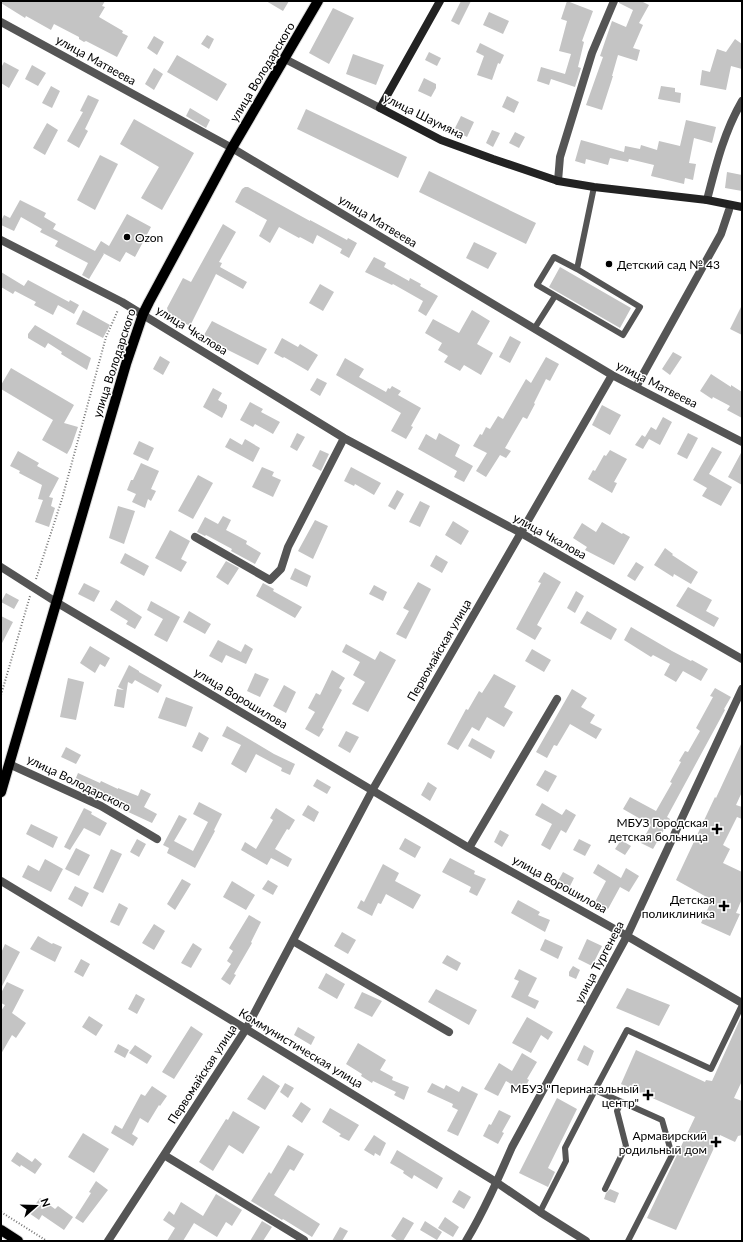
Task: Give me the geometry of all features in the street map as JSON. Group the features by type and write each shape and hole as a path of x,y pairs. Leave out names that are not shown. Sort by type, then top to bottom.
{"main road":[{"name":"улица Володарского","path":"1,792 126,364 143,314 232,148 318,1"},
{"path":"380,108 440,1"},
{"name":"улица Шаумяна","path":"380,108 441,140 558,181 594,187 707,200 742,207"},
{"path":"1,1230 18,1241"}],"street":[{"path":"558,181 560,157 592,54 614,1"},
{"name":"улица Матвеева","path":"1,22 232,148 612,375 742,442"},
{"name":"улица Шаумяна","path":"285,59 380,108"},
{"path":"707,200 718,155 727,131 742,101"},
{"path":"636,387 721,234 728,210"},
{"name":"улица Чкалова","path":"1,240 122,302 344,438 521,533 742,659"},
{"name":"Первомайская улица","path":"108,1241 246,1029 372,789 612,375"},
{"path":"195,536 270,580 281,569 288,547 344,438"},
{"name":"улица Ворошилова","path":"1,567 56,602 469,848 627,936 742,1004"},
{"name":"улица Тургенева","path":"466,1241 512,1147 627,936 742,689"},
{"path":"469,848 557,699"},
{"name":"улица Володарского","path":"9,764 101,806 157,839"},
{"name":"Коммунистическая улица","path":"1,881 496,1182 586,1241"},
{"path":"293,940 449,1032"},
{"path":"164,1155 304,1240"}],"lane":[{"path":"577,269 594,187"},
{"path":"554,257 577,269 640,307 623,335 537,285 554,257"},
{"path":"534,329 555,296"},
{"path":"540,1212 566,1161 565,1148 627,1030 711,1069 742,1004"},
{"path":"595,1090 662,1120 672,1155 628,1241"},
{"path":"605,1189 626,1146 618,1111 621,1102"}],"path":[{"path":"1,695 33,587 62,499 106,337 122,302"},
{"path":"1,1212 47,1241"}],"building":[{"path":"1,1 105,1 102,6 105,7 99,17 123,31 122,33 128,36 117,57 86,41 84,42 79,39 79,37 54,24 51,30 26,16 25,18 1,3"},
{"path":"266,1 289,1 283,11"},
{"path":"461,1 471,1 459,25 451,21"},
{"path":"567,1 593,11 582,41 584,42 578,67 581,68 575,87 551,79 549,85 537,81 541,67 565,74 571,54 559,51 567,21 561,19"},
{"path":"619,1 641,1 649,5 639,23 643,25 633,48 640,50 637,61 618,55 602,110 586,105 603,57 600,56 612,21 626,27 633,10 619,3"},
{"path":"333,8 354,18 329,64 309,53"},
{"path":"489,12 509,21 503,34 483,25"},
{"path":"207,35 214,39 209,49 201,44"},
{"path":"154,36 164,42 157,55 147,48"},
{"path":"735,39 742,44 742,69 731,66 726,90 700,85 702,70 710,72 717,49 726,52"},
{"path":"480,43 504,55 500,64 498,63 492,80 477,75 484,56 476,52"},
{"path":"429,52 441,58 437,66 425,60"},
{"path":"353,54 384,65 376,85 346,74"},
{"path":"177,55 227,84 217,101 167,72"},
{"path":"4,62 19,70 9,88 1,83 1,68"},
{"path":"32,65 46,73 38,86 25,79"},
{"path":"154,68 163,74 154,90 145,84"},
{"path":"424,78 436,84 436,88 431,97 418,91"},
{"path":"51,86 60,91 52,108 42,103"},
{"path":"661,86 675,88 675,92 681,93 680,103 658,99"},
{"path":"88,95 99,100 85,129 88,131 79,148 67,141 83,112 80,111"},
{"path":"507,96 519,102 514,113 502,107"},
{"path":"190,108 210,120 206,128 186,116"},
{"path":"306,109 407,157 398,178 297,129"},
{"path":"461,116 474,122 467,137 454,130"},
{"path":"134,119 194,153 162,210 141,198 159,167 120,144"},
{"path":"686,120 716,127 712,143 694,138 689,163 696,164 693,180 685,178 684,184 651,176 654,165 629,159 628,162 610,158 608,165 586,159 585,164 575,161 581,140 624,152 625,146 640,149 641,145 657,150 659,141 680,146"},
{"path":"47,123 58,130 45,155 33,148"},
{"path":"492,130 500,133 493,147 486,143"},
{"path":"515,132 525,137 519,148 509,143"},
{"path":"100,155 118,164 95,210 77,200"},
{"path":"429,171 536,223 526,244 419,192"},
{"path":"727,172 742,175 742,191 725,188"},
{"path":"248,187 347,240 348,238 357,243 349,258 340,253 342,249 317,235 313,244 279,227 270,243 259,236 267,220 235,202 242,189"},
{"path":"20,200 46,213 44,217 56,224 53,229 95,251 101,241 109,246 127,214 151,227 135,257 126,252 120,262 103,253 104,254 89,279 82,275 88,263 55,246 58,241 40,232 42,229 21,217 14,231 1,225 4,215 10,218"},
{"path":"223,224 236,232 219,262 222,263 220,267 247,282 243,289 216,274 190,326 169,315 167,308 183,278 191,282"},
{"path":"474,242 497,253 488,269 466,258"},
{"path":"374,257 386,263 384,267 409,281 410,278 421,284 420,286 438,296 426,316 418,311 423,301 393,284 392,285 365,272"},
{"path":"560,267 631,308 620,328 549,287"},
{"path":"1,272 24,286 28,280 69,302 70,300 79,305 74,314 58,305 53,315 34,305 36,302 15,291 13,294 1,287"},
{"path":"320,284 334,292 323,311 309,303"},
{"path":"742,305 742,335 730,329"},
{"path":"83,310 110,325 103,338 76,324"},
{"path":"472,310 490,321 477,344 493,353 481,375 464,365 460,371 444,362 448,356 438,350 442,343 425,333 433,319 459,333"},
{"path":"212,321 267,349 258,365 226,349 204,335"},
{"path":"35,325 91,358 87,370 61,354 62,352 48,343 45,348 28,338 28,334"},
{"path":"510,336 521,342 510,363 499,357"},
{"path":"282,338 298,347 300,344 318,355 308,371 274,353"},
{"path":"673,352 682,357 670,375 662,369"},
{"path":"160,356 170,362 163,375 153,369"},
{"path":"546,357 559,364 550,381 546,379 527,419 523,417 505,448 511,451 506,458 500,455 486,477 476,471 487,453 473,446 480,434 482,435 486,427 490,429 498,416 503,419 526,379 531,383"},
{"path":"345,358 364,369 359,377 386,392 388,388 390,389 392,386 401,391 398,395 421,408 406,439 391,431 401,413 336,375"},
{"path":"11,368 74,405 64,423 78,427 67,454 42,440 53,420 1,389 1,385"},
{"path":"711,374 742,392 742,418 727,410 730,406 713,397 712,399 700,391"},
{"path":"317,378 327,383 320,396 310,390"},
{"path":"213,388 222,393 218,400 227,405 222,418 203,407"},
{"path":"250,402 263,409 261,412 280,422 273,434 255,424 253,427 240,420"},
{"path":"602,405 621,415 610,435 592,425"},
{"path":"663,417 672,422 660,445 649,439 643,449 635,445 642,435 645,437 651,427 656,430"},
{"path":"297,433 305,437 297,451 290,447"},
{"path":"439,433 460,445 455,456 473,466 464,482 454,477 457,471 418,449 426,434 436,440"},
{"path":"688,433 698,438 687,459 677,454"},
{"path":"230,438 242,445 245,439 260,448 253,462 225,447"},
{"path":"139,441 154,448 148,461 133,454"},
{"path":"712,447 722,452 709,474 732,487 721,506 702,496 707,488 693,480"},
{"path":"320,450 329,454 321,471 312,466"},
{"path":"610,450 627,459 614,482 617,483 612,493 588,479 593,470 595,471 604,455 606,456"},
{"path":"18,451 39,463 37,466 59,478 49,497 53,498 51,506 55,508 49,527 35,522 43,500 38,499 42,485 19,473 20,471 10,466"},
{"path":"742,451 742,485 728,477"},
{"path":"141,463 159,471 151,489 156,491 151,501 148,499 145,508 132,502 136,494 127,490"},
{"path":"262,467 274,472 272,476 281,480 273,497 252,487"},
{"path":"351,467 381,483 374,495 355,484 354,486 344,481"},
{"path":"198,475 213,483 193,519 178,511"},
{"path":"397,490 404,494 395,510 388,506"},
{"path":"420,501 430,506 420,527 409,522"},
{"path":"118,506 135,511 124,544 109,538"},
{"path":"223,516 231,520 226,530 247,541 246,544 261,553 255,564 231,551 232,549 206,535 205,536 197,532 205,517 218,524"},
{"path":"315,520 328,526 313,559 298,551"},
{"path":"453,521 469,531 461,545 445,535"},
{"path":"602,522 630,537 614,565 585,550 587,547 573,538 582,523 596,532"},
{"path":"170,530 190,541 181,559 187,562 181,572 155,558"},
{"path":"665,548 673,554 672,555 698,572 691,584 674,574 673,577 654,565"},
{"path":"125,553 149,566 144,576 120,563"},
{"path":"436,555 448,562 442,573 430,566"},
{"path":"226,561 239,568 228,585 216,577"},
{"path":"636,562 644,567 635,581 627,576"},
{"path":"295,568 311,576 307,587 290,579"},
{"path":"544,572 561,582 537,625 542,628 535,640 516,629 541,583 538,582"},
{"path":"418,582 431,589 406,639 396,634 409,611 403,608"},
{"path":"84,583 100,591 94,602 78,594"},
{"path":"263,583 274,589 273,591 302,607 295,618 256,596"},
{"path":"374,585 387,592 383,601 369,594"},
{"path":"688,587 712,600 706,611 719,618 714,627 676,606"},
{"path":"576,591 584,596 575,613 567,608"},
{"path":"6,593 19,600 14,609 1,602"},
{"path":"116,600 142,617 135,629 126,624 128,621 110,610"},
{"path":"151,601 180,617 167,642 154,635 163,619 147,610"},
{"path":"189,611 211,624 205,634 183,622"},
{"path":"587,611 617,629 611,640 580,623"},
{"path":"1,616 13,622 1,645"},
{"path":"631,627 672,651 708,669 701,681 683,671 676,682 664,675 670,664 653,655 651,657 624,640"},
{"path":"218,640 241,652 245,644 253,649 246,664 226,655 222,663 209,656"},
{"path":"346,644 375,660 380,651 396,660 368,712 352,704 365,682 353,675 360,662 342,652"},
{"path":"90,646 110,658 105,667 100,664 95,673 80,663"},
{"path":"532,649 551,660 544,672 525,661"},
{"path":"129,665 162,685 158,693 135,680 132,684 128,682 124,708 114,706 117,689 124,690 118,687"},
{"path":"332,670 345,678 339,688 342,690 322,728 324,729 319,737 305,729 315,712 308,708 316,693 320,695"},
{"path":"255,673 269,679 260,697 247,691"},
{"path":"494,674 516,686 504,707 513,712 504,727 487,717 479,731 472,727 458,750 447,744 466,709 468,710 479,691 482,693"},
{"path":"68,678 84,682 76,720 60,717"},
{"path":"284,685 296,692 286,713 273,706"},
{"path":"715,688 731,697 667,817 670,819 653,849 641,843 651,825 623,809 630,797 656,811 672,783 670,782 681,762 679,761 685,751 688,752 700,731 696,728 713,697 710,696"},
{"path":"572,689 587,698 581,707 595,715 590,723 602,729 596,739 570,724 557,746 554,745 547,758 536,752"},
{"path":"166,697 193,707 186,727 158,718"},
{"path":"227,726 274,754 295,764 290,775 281,771 282,768 256,754 246,773 231,764 241,745 222,736"},
{"path":"346,731 359,737 350,753 338,746"},
{"path":"199,732 209,738 202,752 192,747"},
{"path":"472,738 495,751 491,759 468,746"},
{"path":"742,742 742,792 736,805 742,807 742,819 737,817 723,845 730,849 723,863 742,872 742,899 736,913 740,914 730,936 701,923 712,900 676,880"},
{"path":"66,747 81,755 76,764 61,757"},
{"path":"545,770 557,776 548,792 536,785"},
{"path":"78,773 100,783 101,781 138,796 141,789 151,794 144,807 157,814 152,823 73,785"},
{"path":"317,779 331,787 327,794 313,786"},
{"path":"428,782 437,788 430,801 421,795"},
{"path":"199,802 222,814 214,830 215,831 195,868 167,853 169,848 163,845 179,815 187,819 174,841 193,851 208,822 193,814"},
{"path":"542,803 562,815 566,809 576,815 566,833 561,830 550,850 541,845 552,824 535,815"},
{"path":"308,805 319,812 314,822 302,815"},
{"path":"84,808 92,812 91,814 107,823 100,836 84,828 70,850 64,847"},
{"path":"276,808 295,820 289,830 287,829 275,849 292,859 288,867 271,858 267,865 241,850 245,842 256,849 273,820 270,818"},
{"path":"31,824 58,837 53,848 26,834"},
{"path":"500,830 509,835 502,847 494,842"},
{"path":"405,838 421,847 415,858 399,849"},
{"path":"137,839 146,844 139,857 130,852"},
{"path":"579,839 591,845 585,856 573,850"},
{"path":"621,840 631,846 625,855 615,849"},
{"path":"76,848 90,855 79,876 65,869"},
{"path":"111,849 122,854 103,893 93,888"},
{"path":"450,858 475,871 474,874 486,879 477,896 469,892 471,887 442,872"},
{"path":"45,859 63,869 51,892 22,877 28,865 39,871"},
{"path":"383,864 399,873 395,881 421,895 413,909 386,894 381,904 378,903 372,916 357,908 361,900 364,902"},
{"path":"598,864 621,878 626,868 639,876 629,892 620,887 608,909 595,902 606,881 593,873"},
{"path":"563,872 574,878 569,888 558,881"},
{"path":"182,879 191,884 175,910 167,904"},
{"path":"268,880 278,886 273,895 262,889"},
{"path":"232,881 255,895 246,910 223,897"},
{"path":"75,886 89,893 82,907 68,899"},
{"path":"518,900 540,912 538,915 550,920 545,932 511,913"},
{"path":"119,903 128,908 119,926 110,922"},
{"path":"249,915 261,922 251,942 252,943 234,974 236,975 230,985 221,979 231,964 227,961 233,951 229,948"},
{"path":"154,924 165,931 154,950 142,943"},
{"path":"342,932 356,940 348,954 334,946"},
{"path":"38,936 52,944 53,943 62,947 55,962 30,949"},
{"path":"545,939 563,947 558,959 540,950"},
{"path":"587,939 602,946 592,966 578,959"},
{"path":"193,943 202,949 191,968 181,963"},
{"path":"5,944 20,952 1,988 1,953"},
{"path":"447,955 461,963 457,971 442,963"},
{"path":"81,959 90,964 83,977 74,972"},
{"path":"573,966 580,970 576,979 569,976 569,972"},
{"path":"519,969 537,978 528,996 539,1001 535,1009 511,997 519,981 514,979"},
{"path":"326,973 345,984 337,999 318,988"},
{"path":"7,982 24,990 12,1013 26,1023 16,1038 12,1035 1,1054 1,1011 5,1005 1,1003 1,993"},
{"path":"627,988 670,1005 659,1026 616,1008"},
{"path":"436,989 477,1010 469,1025 428,1002"},
{"path":"362,992 382,1001 372,1017 354,1008"},
{"path":"136,994 145,999 137,1014 128,1009"},
{"path":"742,1015 742,1081 734,1098 742,1101 742,1135 738,1136 735,1142 720,1135 676,1230 647,1218 695,1117 621,1084 636,1050 705,1082 706,1080 712,1081"},
{"path":"89,1016 103,1025 96,1036 82,1027"},
{"path":"527,1017 553,1032 548,1040 541,1035 531,1053 512,1043"},
{"path":"191,1026 203,1034 174,1079 162,1072"},
{"path":"298,1027 315,1037 311,1045 294,1035"},
{"path":"358,1043 386,1060 380,1070 393,1077 392,1080 409,1087 404,1100 394,1095 396,1092 373,1081 372,1083 361,1076 362,1074 346,1064"},
{"path":"118,1044 129,1050 125,1058 114,1052"},
{"path":"135,1045 152,1056 147,1064 129,1053"},
{"path":"584,1045 594,1051 588,1066 577,1060"},
{"path":"522,1053 537,1062 527,1079 529,1080 523,1091 506,1081 498,1096 484,1089 499,1063 512,1071"},
{"path":"263,1075 280,1086 265,1110 247,1099"},
{"path":"285,1083 294,1088 288,1098 280,1092"},
{"path":"432,1083 444,1089 446,1085 459,1092 462,1086 478,1094 458,1136 447,1131 458,1110 452,1107 453,1104 427,1092"},
{"path":"152,1086 167,1096 160,1106 159,1105 148,1123 140,1118 132,1134 138,1138 133,1146 111,1133 115,1125 122,1129 141,1094 145,1096"},
{"path":"557,1098 577,1109 548,1168 555,1172 548,1187 519,1173"},
{"path":"301,1102 311,1109 302,1123 292,1116"},
{"path":"330,1108 359,1125 349,1141 339,1136 341,1134 322,1122"},
{"path":"499,1110 511,1116 502,1132 504,1133 498,1144 483,1136"},
{"path":"233,1111 260,1127 243,1154 229,1145 213,1171 199,1162 226,1119 228,1120"},
{"path":"83,1133 109,1149 94,1173 68,1157"},
{"path":"374,1135 386,1143 380,1156 375,1153 374,1156 364,1150"},
{"path":"288,1145 304,1154 294,1171 290,1169 274,1195 320,1224 312,1237 251,1201 269,1172 271,1174"},
{"path":"397,1150 443,1178 437,1189 414,1175 412,1179 403,1173 404,1171 390,1163"},
{"path":"17,1152 32,1162 35,1158 42,1164 35,1174 21,1165 20,1167 11,1161"},
{"path":"96,1181 108,1190 83,1223 75,1218 91,1193 89,1192"},
{"path":"610,1189 619,1193 615,1203 604,1199 606,1193"},
{"path":"459,1190 471,1197 464,1209 452,1202"},
{"path":"216,1194 242,1210 232,1226 226,1222 217,1237 194,1223 183,1241 167,1241 175,1228 163,1220 169,1211 174,1215 181,1202 203,1216"},
{"path":"40,1198 55,1209 58,1206 73,1217 64,1230 42,1215 39,1220 29,1213"},
{"path":"403,1217 414,1223 403,1241 398,1241 391,1236"},
{"path":"445,1217 459,1227 453,1237 438,1228"},
{"path":"262,1221 272,1227 263,1241 250,1241"},
{"path":"425,1221 442,1232 437,1240 420,1230"},
{"path":"340,1227 348,1231 342,1241 332,1241"}],"place":[{"name":"Ozon","path":"127,237"},
{"name":"Детский сад № 43","path":"609,264"},
{"name":"МБУЗ Городская детская больница","path":"717,829"},
{"name":"Детская поликлиника","path":"724,906"},
{"name":"МБУЗ \"Перинатальный центр\"","path":"648,1095"},
{"name":"Армавирский родильный дом","path":"716,1142"}]}
